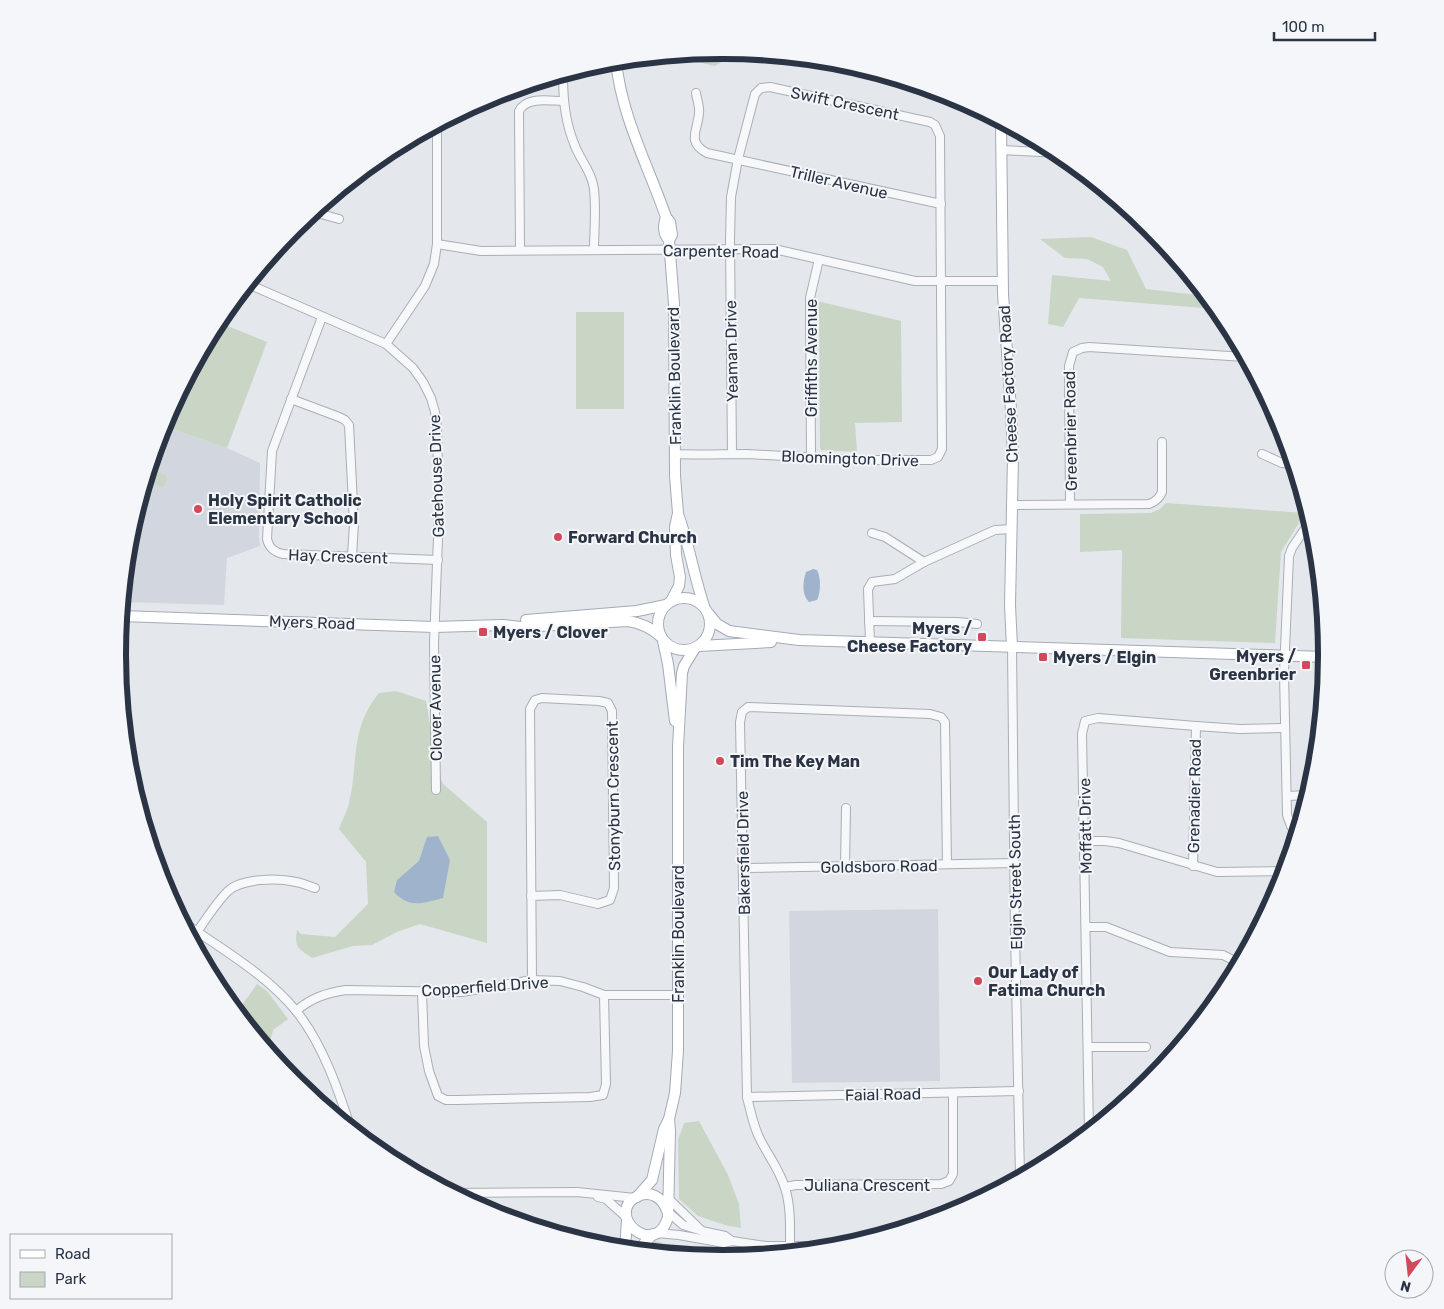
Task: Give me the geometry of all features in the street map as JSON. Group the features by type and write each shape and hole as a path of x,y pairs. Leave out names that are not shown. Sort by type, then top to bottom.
{"main road":[{"name":"Franklin Boulevard","path":"617,68 626,112 666,217 663,224 669,244 674,304 675,454 678,513 675,528 679,586 668,603"},
{"name":"Cheese Factory Road","path":"1001,129 1003,281 1012,436 1010,606 1012,647"},
{"name":"Franklin Boulevard","path":"678,513 696,582 706,611"},
{"path":"800,640 729,631 717,624 697,601 688,598 679,598 668,603 661,611 658,619 658,628 662,638 670,647 686,651 697,647 800,640 1318,657"},
{"name":"Myers Road","path":"503,625 521,621 637,611 668,603"},
{"path":"697,647 704,641 710,628 706,611"},
{"name":"Myers Road","path":"128,616 434,626 503,625 521,627 628,621 652,628 662,638"},
{"name":"Franklin Boulevard","path":"662,638 668,664 678,747"},
{"name":"Franklin Boulevard","path":"636,1197 652,1180 664,1129 669,1120 678,1068 678,747 682,673 684,666 697,647"},
{"name":"Franklin Boulevard","path":"667,1211 669,1120"},
{"path":"625,1242 628,1206 636,1197 643,1194 656,1196 665,1204 667,1211 666,1223 663,1228 643,1245"},
{"path":"627,1219 634,1231 646,1235 654,1234"}],"street":[{"path":"563,80 563,101 568,126 573,142 590,174 594,186 594,249"},
{"name":"Swift Crescent","path":"730,248 732,197 738,159 756,94 770,86 909,117 930,122 934,125 940,136 941,282"},
{"name":"Triller Avenue","path":"696,93 700,113 694,134 697,146 707,153 941,204"},
{"path":"520,250 519,111 529,101 563,101"},
{"path":"386,344 425,286 434,264 437,244 436,132"},
{"path":"1001,150 1042,152"},
{"path":"321,214 339,219"},
{"name":"Carpenter Road","path":"437,244 482,251 594,249 669,244 774,249 915,281 1003,281"},
{"name":"Yeaman Drive","path":"730,248 732,454"},
{"name":"Griffiths Avenue","path":"811,458 810,298 819,259"},
{"name":"Bloomington Drive","path":"675,454 732,454 856,460 931,460 938,457 942,449 941,282"},
{"name":"Gatehouse Drive","path":"254,286 386,344 414,368 423,382 435,412 437,428 439,518 434,626"},
{"name":"Hay Crescent","path":"322,317 270,457 268,544 275,552 283,554 438,560"},
{"name":"Greenbrier Road","path":"1070,504 1069,366 1073,352 1089,347 1238,357"},
{"path":"291,399 339,417 349,425 354,524 352,556"},
{"path":"1012,505 1153,503 1162,492 1162,442"},
{"path":"1262,454 1286,463"},
{"path":"870,642 868,589 872,582 896,579 924,562 995,530 1011,529"},
{"path":"1292,827 1287,815 1284,656 1289,556 1292,548 1304,530"},
{"path":"872,533 885,536 924,562"},
{"path":"869,621 977,624"},
{"name":"Clover Avenue","path":"434,626 436,790"},
{"name":"Elgin Street South","path":"1012,647 1020,1170"},
{"name":"Stonyburn Crescent","path":"531,896 560,896 598,904 610,900 614,888 613,750 612,711 608,704 599,701 542,698 535,700 530,709 531,896 532,980"},
{"name":"Bakersfield Drive","path":"790,1246 790,1217 785,1187 774,1163 758,1136 747,1097 740,722 742,712 746,707 930,714 941,717 945,722 947,864"},
{"name":"Moffatt Drive","path":"1089,1124 1087,927 1082,734 1085,721 1098,718 1240,729 1284,728"},
{"name":"Grenadier Road","path":"1193,866 1196,726"},
{"path":"1287,796 1300,795"},
{"path":"845,866 846,808"},
{"path":"1085,840 1119,843 1216,872 1277,870"},
{"name":"Goldsboro Road","path":"744,868 1014,863"},
{"path":"197,932 228,891 242,883 259,880 296,882 315,888"},
{"path":"1087,927 1106,927 1170,952 1223,955 1233,960"},
{"path":"194,930 261,978 296,1011 323,1055 347,1117"},
{"name":"Copperfield Drive","path":"296,1011 316,997 330,992 346,990 462,992 532,980 560,981 604,995 678,995"},
{"path":"422,992 424,1046 429,1071 438,1096 446,1100 590,1097 603,1095 606,1084 604,995"},
{"path":"1088,1046 1146,1047"},
{"name":"Faial Road","path":"747,1097 1019,1091"},
{"name":"Juliana Crescent","path":"785,1187 796,1185 941,1184 949,1181 953,1174 953,1092"},
{"path":"468,1193 577,1192 636,1197"},
{"path":"577,1192 606,1199 627,1219"},
{"path":"668,1198 702,1231"},
{"path":"667,1211 683,1225 725,1236 732,1241"},
{"path":"654,1234 679,1235 724,1243 732,1241 766,1246 790,1246"}],"shaded area":[{"name":"Holy Spirit Catholic Elementary School","path":"171,429 227,448 260,463 260,546 227,558 224,605 129,602 131,577 147,500 158,463"},
{"path":"938,909 940,1081 792,1083 789,911"}],"green space":[{"path":"728,59 714,66 690,60"},
{"path":"1091,237 1127,250 1146,289 1197,295 1206,308 1079,298 1063,327 1048,324 1052,275 1111,281 1103,267 1087,259 1065,258 1040,239"},
{"path":"817,301 901,321 902,422 855,423 857,452 821,450 820,448 819,310"},
{"path":"576,312 624,312 624,409 576,409"},
{"path":"226,325 267,342 227,448 171,429 206,357"},
{"path":"156,470 165,475 167,479 165,485 162,487 152,482"},
{"path":"1166,503 1300,513 1301,519 1281,552 1275,643 1121,638 1122,550 1080,552 1080,514 1151,513 1160,509"},
{"path":"396,691 426,701 438,772 443,784 487,822 487,943 420,924 397,932 372,945 353,946 312,958 298,947 296,941 297,930 301,934 335,937 368,904 366,862 339,829 349,803 356,746 363,720 379,693"},
{"path":"257,984 267,991 288,1019 273,1030 270,1042 241,1006"},
{"path":"699,1121 728,1175 739,1204 741,1228 698,1216 679,1199 678,1140 684,1123"},
{"path":"647,1239 687,1249 683,1249 645,1245"}],"water":[{"path":"813,569 817,570 820,589 817,600 809,602 806,599 804,583 806,572"},
{"path":"438,836 450,860 443,898 417,903 405,901 394,892 397,880 419,861 427,837"}],"place":[{"name":"Holy Spirit Catholic Elementary School","path":"198,509"},
{"name":"Forward Church","path":"558,537"},
{"name":"Myers / Clover","path":"483,632"},
{"name":"Myers / Cheese Factory","path":"982,637"},
{"name":"Myers / Elgin","path":"1043,657"},
{"name":"Myers / Greenbrier","path":"1306,665"},
{"name":"Tim The Key Man","path":"720,761"},
{"name":"Our Lady of Fatima Church","path":"978,981"}]}
